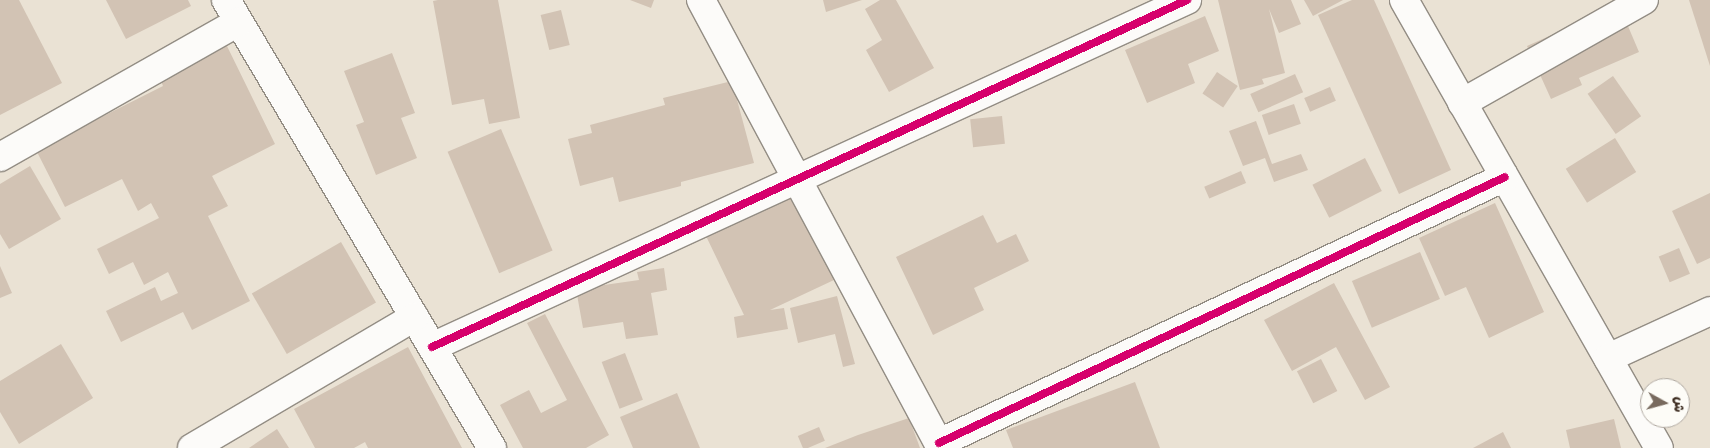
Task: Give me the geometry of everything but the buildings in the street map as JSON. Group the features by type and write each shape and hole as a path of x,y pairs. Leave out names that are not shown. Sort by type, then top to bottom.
{"street":[{"path":"701,0 940,446 1505,178"},
{"path":"432,347 797,181 1187,0"},
{"path":"1404,0 1659,448"},
{"path":"1462,103 1644,0"},
{"path":"0,157 233,11 492,448"},
{"path":"1608,358 1710,312"},
{"path":"192,448 414,317"}],"cycle path":[{"path":"432,347 1187,0"},
{"path":"939,443 1505,177"}]}
